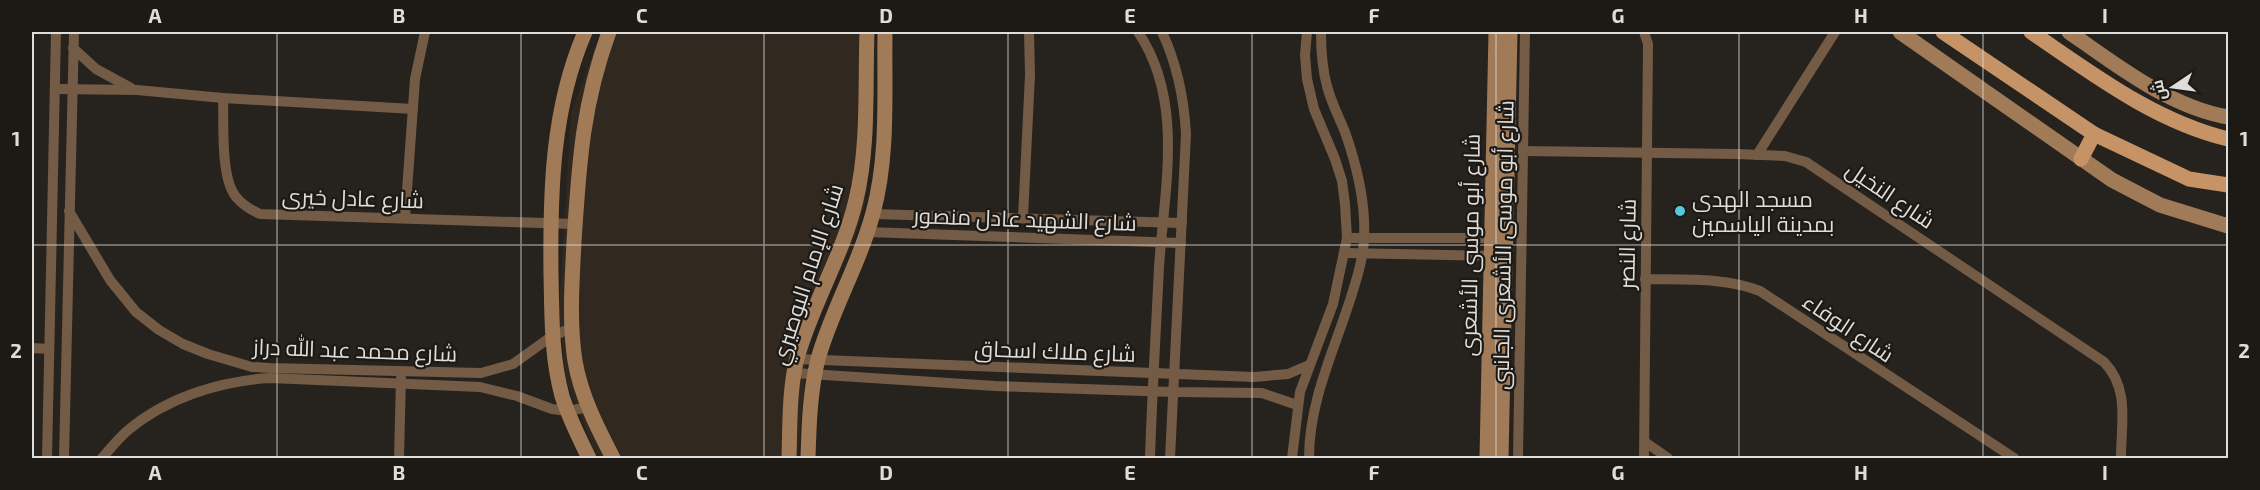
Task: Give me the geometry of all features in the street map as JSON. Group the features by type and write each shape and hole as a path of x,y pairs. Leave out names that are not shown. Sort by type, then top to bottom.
{"main road":[{"path":"1943,32 2094,134 2189,179 2229,186"},
{"path":"2031,32 2129,98 2184,125 2229,139"},
{"path":"2081,159 2094,134"}],"street":[{"path":"46,459 56,32"},
{"path":"64,459 74,32"},
{"path":"405,218 416,79 424,32"},
{"path":"585,32 559,112 554,154 551,222 552,336 556,367 567,411 590,459"},
{"path":"609,32 587,101 577,178 572,328 575,361 588,407 613,459"},
{"name":"شارع الإمام البوصيري","path":"789,459 796,366 856,202 863,149 867,32"},
{"name":"شارع الإمام البوصيري","path":"808,459 810,410 818,360 873,213 882,152 885,32"},
{"path":"1023,217 1030,75 1029,32"},
{"path":"1138,32 1149,51 1159,80 1167,119 1167,163 1153,372 1150,459"},
{"path":"1162,32 1177,71 1184,107 1186,157 1170,459"},
{"path":"1292,459 1301,386 1333,303 1347,238 1346,204 1342,181 1314,109 1306,79 1307,32"},
{"path":"1309,459 1315,402 1340,331 1363,253 1364,237 1360,188 1344,131 1326,83 1321,32"},
{"name":"شارع أبو موسى الأشعرى","path":"1496,32 1501,459"},
{"name":"شارع أبو موسى الأشعرى","path":"1498,238 1510,32"},
{"name":"شارع أبو موسى الأشعرى الجانبى","path":"1518,459 1525,32"},
{"name":"شارع النصر","path":"1644,32 1648,44 1644,459"},
{"path":"1757,155 1835,32"},
{"path":"1900,32 2112,180 2160,205 2229,226"},
{"path":"2069,32 2106,58 2169,95 2196,108 2229,117"},
{"path":"73,48 109,78 137,90"},
{"path":"55,89 137,90 222,98 413,109"},
{"name":"شارع عادل خيرى","path":"222,98 227,175 236,197 248,208 260,214 575,224"},
{"name":"شارع النخيل","path":"1523,151 1757,155 1795,158 1820,169 2104,362 2116,377 2122,396 2121,459"},
{"name":"شارع محمد عبد الله دراز","path":"69,211 110,280 135,312 159,330 200,351 270,373 480,387 517,396 552,410 567,411"},
{"name":"شارع الشهيد عادل منصور","path":"873,213 1182,223"},
{"name":"شارع الشهيد عادل منصور","path":"867,232 1181,243"},
{"path":"1347,238 1498,238"},
{"path":"1345,253 1498,256"},
{"name":"شارع أبو موسى الأشعرى","path":"1487,459 1482,436 1498,256"},
{"name":"شارع الوفاء","path":"1645,279 1726,282 1745,285 1760,291 2014,459"},
{"name":"شارع محمد عبد الله دراز","path":"102,459 126,431 155,411 182,397 270,373 402,371 481,373 513,364 552,336 572,328"},
{"path":"32,348 49,349"},
{"name":"شارع ملاك اسحاق","path":"796,366 818,360 1275,376 1288,374 1309,365"},
{"name":"شارع ملاك اسحاق","path":"796,366 815,376 995,386 1262,393 1297,405"},
{"path":"399,459 402,371"},
{"path":"480,387 481,373"},
{"path":"567,411 588,407"},
{"path":"47,424 64,424"},
{"path":"1644,442 1668,459"}],"shaded area":[{"path":"601,32 873,32 873,130 865,204 852,245 812,338 806,363 798,458 601,458 592,445 566,380 559,311 571,113"}],"place":[{"name":"مسجد الهدى بمدينة الياسمين","path":"1680,211"}]}
